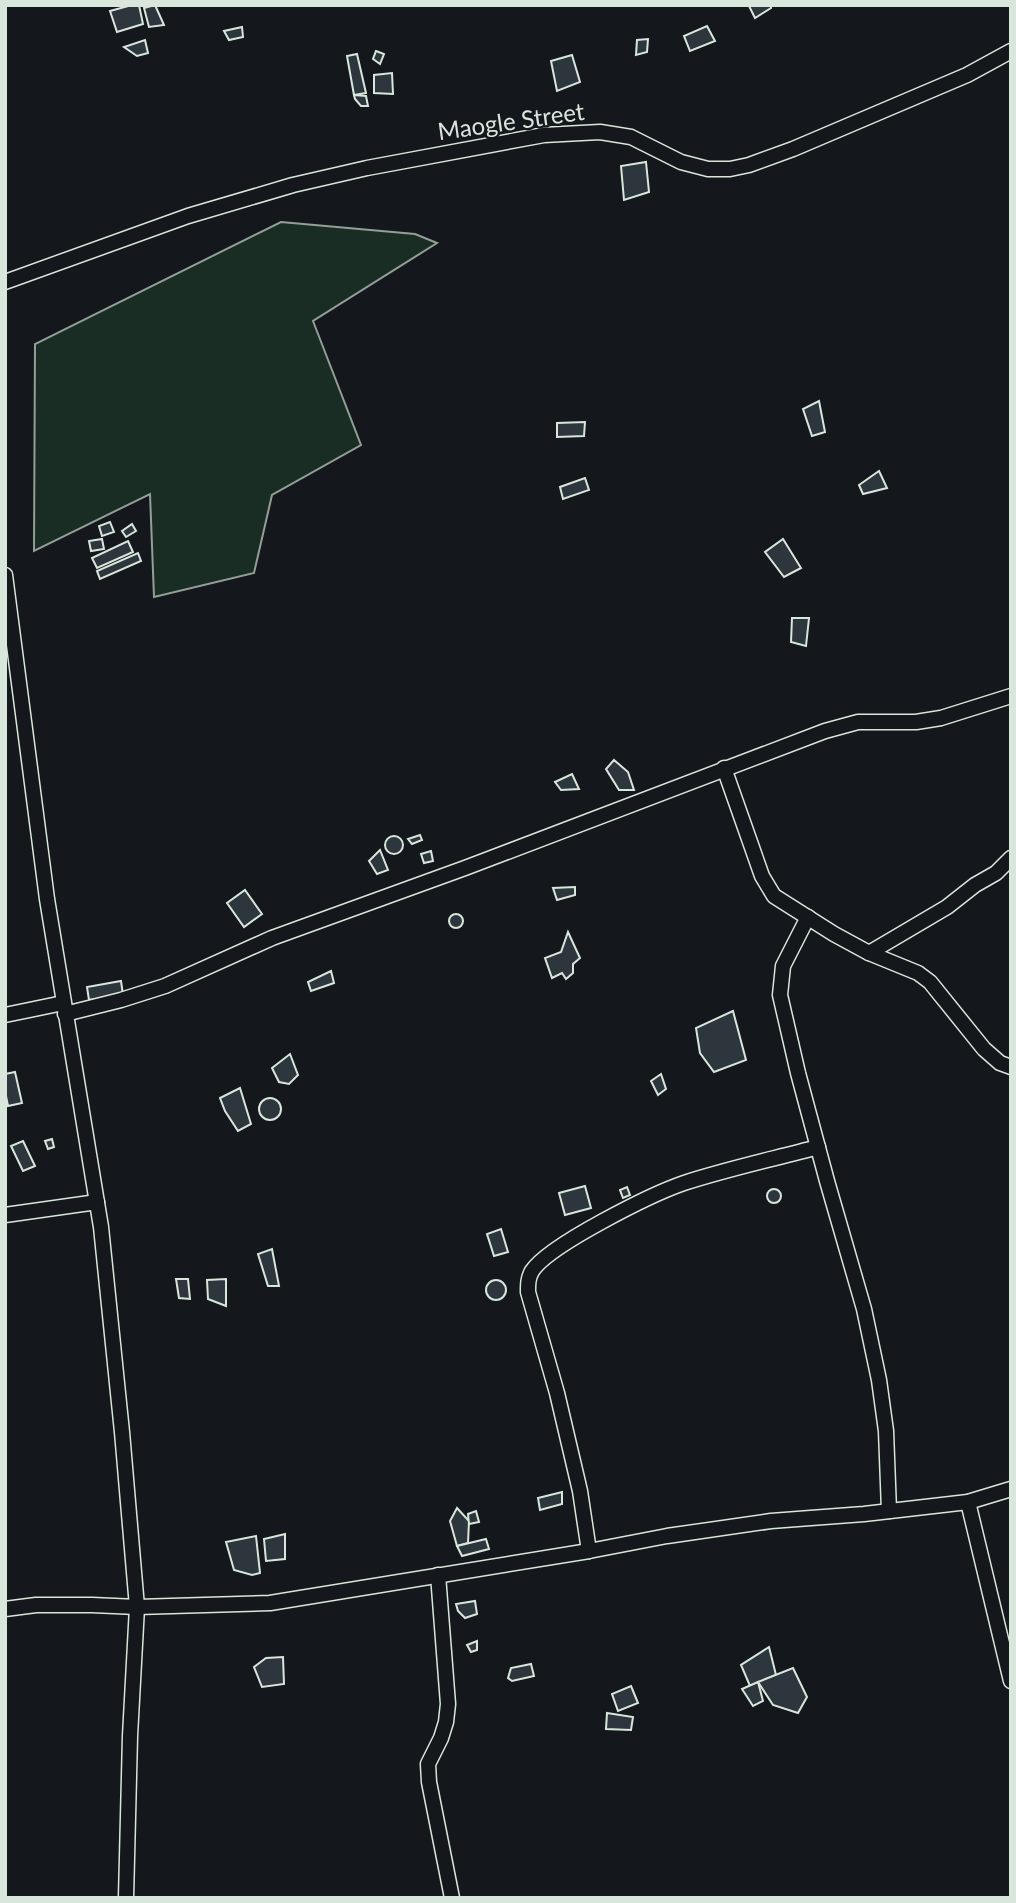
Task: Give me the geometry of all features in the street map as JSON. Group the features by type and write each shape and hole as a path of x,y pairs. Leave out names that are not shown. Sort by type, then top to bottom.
{"street":[{"name":"Maogle Street","path":"5,282 188,216 293,185 367,168 544,135 600,132 631,137 681,162 708,169 730,169 749,165 967,75 1011,51"},
{"path":"5,575 38,840 97,1202 109,1299 137,1607 130,1736 126,1898"},
{"path":"5,1015 121,1000 165,986 272,938 465,868 825,731 858,722 916,722 941,718 1011,696"},
{"path":"724,768 762,876 774,896 869,953 919,973 930,982 984,1049 1000,1063 1011,1067"},
{"path":"869,953 947,907 975,885 996,873 1011,858"},
{"path":"808,917 783,966 780,995 818,1147 864,1309 879,1380 886,1431 889,1511"},
{"path":"589,1551 580,1492 557,1393 528,1292 528,1280 533,1270 553,1251 632,1206 682,1184 818,1147"},
{"path":"5,1215 97,1202"},
{"path":"5,1609 36,1605 137,1607 270,1603 667,1536 771,1521 968,1502 1011,1489"},
{"path":"968,1502 1011,1681"},
{"path":"438,1575 448,1704 441,1738 428,1764 429,1782 452,1898"}],"green space":[{"path":"281,222 415,234 437,243 313,321 361,445 272,495 254,573 154,597 150,494 34,551 35,344"}],"building":[{"path":"139,5 143,24 117,32 110,11"},
{"path":"155,5 164,25 149,27 144,8"},
{"path":"771,5 771,8 755,18 749,6"},
{"path":"707,26 715,41 690,51 684,36"},
{"path":"242,27 243,37 229,40 224,31"},
{"path":"648,39 647,52 636,55 637,40"},
{"path":"145,40 148,53 137,56 124,47"},
{"path":"376,51 384,54 380,64 373,59"},
{"path":"357,54 366,93 354,95 347,56"},
{"path":"572,55 580,82 557,91 551,61"},
{"path":"392,73 393,94 374,93 374,75"},
{"path":"354,95 366,96 368,106 361,106"},
{"path":"646,162 649,192 624,200 621,166"},
{"path":"819,401 825,432 812,436 803,409"},
{"path":"585,422 584,436 557,437 557,423"},
{"path":"879,471 887,488 863,494 859,485"},
{"path":"585,478 589,490 563,499 560,487"},
{"path":"110,522 114,532 102,536 99,526"},
{"path":"132,524 136,531 126,537 122,531"},
{"path":"102,539 104,549 91,551 89,541"},
{"path":"783,539 801,568 784,577 765,552"},
{"path":"128,541 133,552 97,568 92,558"},
{"path":"138,553 141,561 100,579 97,571"},
{"path":"792,618 809,618 806,646 791,642"},
{"path":"614,760 628,772 634,790 619,790 606,769"},
{"path":"572,774 579,789 561,790 555,782"},
{"path":"420,835 422,840 412,844 408,839"},
{"path":"390,836 398,836 403,845 401,852 390,854 385,849 385,841"},
{"path":"380,850 388,870 377,874 369,861"},
{"path":"431,851 433,861 424,863 421,854"},
{"path":"575,887 575,895 557,900 553,888"},
{"path":"245,890 262,914 244,927 227,903"},
{"path":"453,914 459,914 463,921 459,928 453,928 449,924 449,918"},
{"path":"568,932 580,958 573,964 573,973 566,979 562,973 552,978 545,958 561,952"},
{"path":"331,971 334,983 311,991 308,982"},
{"path":"121,981 123,995 89,1000 87,987"},
{"path":"733,1011 746,1060 714,1072 700,1053 696,1028"},
{"path":"290,1054 298,1075 289,1084 279,1082 272,1068"},
{"path":"15,1072 22,1103 8,1106 5,1074"},
{"path":"661,1074 666,1089 658,1095 651,1081"},
{"path":"240,1088 251,1124 238,1131 220,1098"},
{"path":"270,1098 278,1101 281,1109 278,1117 270,1120 262,1117 259,1109 262,1101"},
{"path":"52,1139 54,1147 48,1149 45,1141"},
{"path":"23,1141 35,1166 23,1171 11,1146"},
{"path":"585,1186 591,1208 565,1215 559,1193"},
{"path":"627,1187 630,1195 623,1198 620,1190"},
{"path":"771,1189 777,1189 781,1196 777,1203 771,1203 767,1199 767,1193"},
{"path":"501,1229 508,1252 494,1256 487,1234"},
{"path":"272,1249 279,1286 268,1286 258,1254"},
{"path":"176,1279 188,1279 190,1299 179,1298"},
{"path":"226,1279 226,1306 208,1299 207,1280"},
{"path":"496,1280 503,1283 506,1290 503,1297 496,1300 489,1297 486,1290 489,1283"},
{"path":"562,1492 562,1504 540,1510 538,1498"},
{"path":"457,1508 469,1521 468,1543 457,1546 450,1521"},
{"path":"476,1511 479,1522 469,1524 468,1514"},
{"path":"285,1534 285,1559 266,1561 264,1539"},
{"path":"256,1536 260,1573 252,1575 234,1570 226,1542"},
{"path":"486,1539 489,1549 462,1556 457,1546"},
{"path":"475,1601 477,1614 465,1618 458,1611 456,1604"},
{"path":"477,1641 477,1650 471,1652 467,1645"},
{"path":"769,1647 776,1675 750,1686 741,1665"},
{"path":"283,1657 284,1684 262,1687 254,1667 266,1658"},
{"path":"531,1664 534,1676 512,1681 508,1678 511,1668"},
{"path":"793,1668 807,1697 798,1713 773,1705 758,1682"},
{"path":"758,1682 763,1701 753,1706 742,1689"},
{"path":"631,1686 638,1703 618,1711 612,1694"},
{"path":"607,1713 633,1717 631,1730 606,1729"}]}
